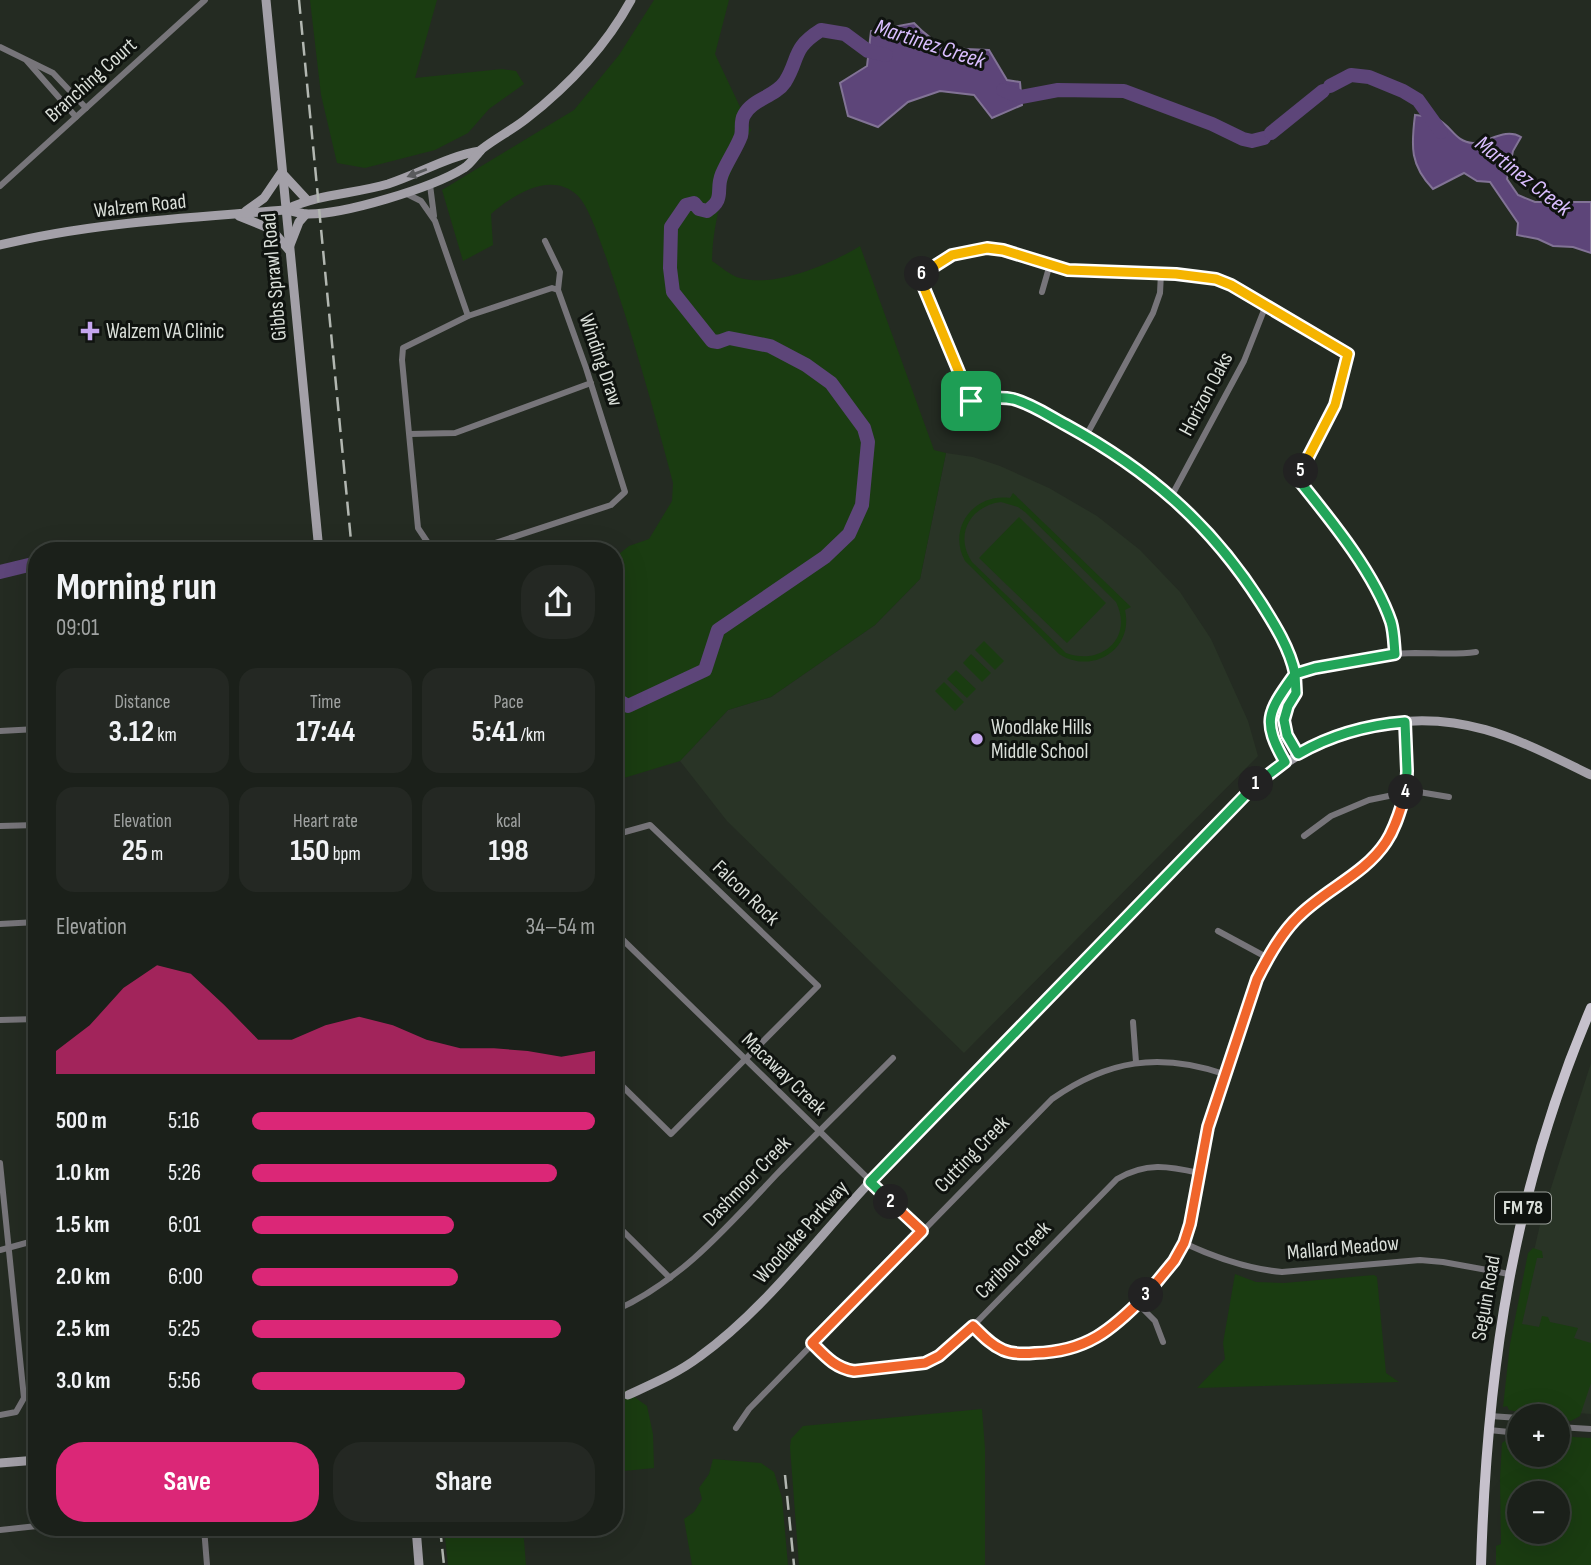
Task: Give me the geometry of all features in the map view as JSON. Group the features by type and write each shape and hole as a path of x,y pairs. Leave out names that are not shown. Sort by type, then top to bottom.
{"main road":[{"name":"Gibbs Sprawl Road","path":"266,0 318,542"},
{"name":"Walzem Road","path":"1,242 234,214 285,210 306,214 351,207 430,185 467,167 481,150 559,92 593,55 624,14 631,0"},
{"name":"Walzem Road","path":"285,210 307,200 372,188 421,172 460,154 481,150"},
{"path":"234,214 249,210 264,198 282,172 307,200"},
{"path":"234,214 271,229 289,250"},
{"path":"289,250 295,230 306,214"},
{"name":"Woodlake Parkway","path":"628,1395 669,1376 697,1359 754,1310 870,1182 1246,794 1285,762 1344,733 1385,723 1449,722 1495,731 1519,739 1591,775"},
{"name":"Seguin Road","path":"1481,1565 1496,1352 1509,1274 1537,1153 1571,1055 1591,1008"},
{"path":"0,1464 28,1461"},
{"path":"417,1536 419,1565"}],"street":[{"name":"Branching Court","path":"0,186 205,0"},
{"path":"0,47 53,73 86,108"},
{"path":"23,57 76,117"},
{"path":"430,185 435,221 468,316"},
{"path":"405,193 421,201 435,221"},
{"name":"Winding Draw","path":"495,542 611,505 625,492 558,290 560,272 545,241"},
{"path":"1298,754 1287,735 1284,720 1296,693 1295,674 1289,653 1244,576 1212,536 1144,473 1086,436 1028,404 999,398 971,401 919,276 944,259 973,249 1003,250 1068,270 1161,273 1216,279 1231,285 1348,354 1335,405 1297,478 1357,557 1391,623 1395,654"},
{"path":"1042,292 1050,264"},
{"path":"1086,436 1153,313 1160,293 1161,273"},
{"path":"558,290 552,288 468,316 403,348 410,434 455,433 591,383"},
{"name":"Horizon Oaks","path":"1171,497 1244,361 1266,305"},
{"name":"Winding Draw","path":"410,434 418,528 427,542"},
{"path":"1285,762 1269,731 1273,709 1295,674 1395,654 1455,656 1476,652"},
{"path":"1273,709 1285,713"},
{"path":"973,1326 1004,1351 1040,1353 1071,1348 1090,1342 1107,1332 1160,1280 1184,1243 1208,1127 1257,979 1268,958 1297,917 1366,864 1385,844 1406,792 1405,722"},
{"path":"0,731 28,729"},
{"path":"1304,836 1331,816 1369,800 1422,791 1449,797"},
{"name":"Falcon Rock","path":"623,832 650,824 818,986 744,1060"},
{"path":"0,826 28,825"},
{"path":"0,924 28,922"},
{"path":"1218,931 1268,958"},
{"name":"Macaway Creek","path":"623,940 922,1231"},
{"path":"0,1020 28,1019"},
{"path":"1133,1022 1136,1062"},
{"name":"Dashmoor Creek","path":"623,1307 670,1278 701,1253 893,1058"},
{"path":"623,1087 671,1133 744,1060"},
{"name":"Cutting Creek","path":"736,1428 749,1409 812,1343 1052,1099 1090,1076 1136,1062 1183,1063 1224,1074"},
{"path":"0,1163 24,1398 16,1412 0,1415"},
{"name":"Caribou Creek","path":"812,1343 835,1365 854,1371 925,1363 939,1356 973,1326 1118,1179 1140,1168 1155,1165 1199,1173"},
{"path":"623,1231 670,1278"},
{"path":"0,1250 28,1242"},
{"name":"Mallard Meadow","path":"1184,1243 1224,1261 1282,1272 1420,1260 1509,1274"},
{"path":"1138,1304 1155,1321 1163,1342"},
{"path":"1490,1416 1507,1417"},
{"path":"1570,1428 1591,1429"},
{"path":"1489,1430 1507,1432"},
{"path":"0,1530 28,1527"},
{"path":"205,1536 207,1565"}],"shaded area":[{"name":"Woodlake Hills Middle School","path":"946,453 973,457 1000,466 1049,488 1097,516 1140,550 1180,592 1211,639 1248,721 1258,756 964,1053 727,821 680,761 728,710 771,697 875,625 920,579"},
{"path":"1591,1063 1591,1414 1570,1412 1570,1404 1511,1404 1525,1290 1542,1216"}],"green space":[{"path":"310,0 437,0 415,78 502,69 516,71 524,84 489,109 468,133 435,150 365,168 337,163 321,95"},
{"path":"654,0 729,0 715,54 751,130 724,193 715,226 712,261 737,277 769,280 819,267 860,246 934,450 946,453 920,579 875,625 771,697 728,710 680,761 623,778 623,551 649,539 672,501 673,483 616,285 586,207 577,195 566,188 543,185 509,200 491,214 493,245 463,261 442,190 574,110 619,55"},
{"path":"1013,493 1131,607 1125,610 1123,637 1108,655 1084,662 1059,654 965,561 959,537 967,515 985,501 1010,498","holes":["1001,502 1018,507 1116,602 1121,627 1117,638 1102,652 1091,656 1066,653 972,562 967,552 965,532 973,516 981,509"]},
{"path":"1019,517 1106,603 1067,643 979,558"},
{"path":"984,641 1004,661 995,670 975,650"},
{"path":"971,654 991,673 982,682 963,663"},
{"path":"956,670 976,689 967,698 947,679"},
{"path":"944,682 964,702 955,711 935,691"},
{"path":"1533,1248 1542,1251 1543,1258 1537,1258 1522,1324 1539,1327 1542,1316 1548,1317 1550,1322 1578,1328 1574,1338 1591,1343 1591,1383 1580,1416 1571,1421 1570,1404 1507,1404 1503,1407 1510,1344 1528,1253"},
{"path":"1235,1274 1256,1282 1284,1283 1374,1275 1377,1277 1386,1373 1399,1382 1197,1388 1225,1359 1223,1343"},
{"path":"623,1386 647,1406 653,1434 654,1468 623,1471"},
{"path":"982,1409 985,1449 985,1565 799,1565 790,1447 791,1439 803,1426"},
{"path":"1570,1437 1591,1438 1591,1565 1496,1565 1496,1546 1501,1544 1502,1443 1507,1439 1507,1467 1570,1467"},
{"path":"713,1459 761,1463 774,1472 782,1498 788,1565 692,1565 684,1519 694,1512 702,1499 699,1488 709,1474"},
{"path":"445,1536 524,1536 526,1565 448,1565"}],"water":[{"path":"914,23 939,43 966,49 989,50 1007,80 1020,82 1022,105 992,118 974,95 940,91 908,102 878,127 848,116 840,83 867,66 871,31"},
{"path":"1415,115 1437,119 1467,142 1479,142 1509,134 1521,137 1513,151 1507,179 1518,195 1535,202 1591,202 1591,253 1573,247 1553,246 1538,239 1517,235 1518,223 1490,182 1477,181 1464,173 1433,189 1420,172 1414,155"}],"waterway":[{"name":"Martinez Creek","path":"623,703 628,706 705,670 718,630 825,557 849,534 862,505 868,442 864,428 831,383 806,365 770,346 729,338 712,341 673,292 670,268 671,227 686,205 694,203 699,209 707,211 716,202 722,174 741,136 744,115 752,105 781,87 790,74 800,48 811,37 821,30 845,34 868,51 886,55"},
{"name":"Martinez Creek","path":"1330,86 1351,75 1369,77 1403,91 1418,100 1441,132"},
{"name":"Martinez Creek","path":"1003,90 1021,97 1058,90 1124,91 1212,124 1243,139 1252,141 1264,138"},
{"name":"Martinez Creek","path":"1271,133 1323,91"},
{"name":"Martinez Creek","path":"0,572 28,565"}],"railway":[{"path":"299,0 351,542"},
{"path":"785,1475 794,1565"},
{"path":"441,1536 444,1565"}],"place":[{"name":"Walzem VA Clinic","path":"90,331"},
{"name":"Woodlake Hills Middle School","path":"977,739"}],"route":[{"path":"971,401 919,276 952,255 973,249 1003,250 1068,270 1146,272 1216,279 1245,292 1348,354 1335,405 1297,478 1357,557 1391,623 1395,654 1295,674 1296,693 1284,720 1287,735 1298,754 1344,733 1385,723 1405,722 1406,792 1385,844 1366,864 1297,917 1268,958 1257,979 1208,1127 1184,1243 1160,1280 1123,1320 1090,1342 1071,1348 1019,1354 1004,1351 973,1326 952,1346 925,1363 854,1371 835,1365 812,1343 922,1231 870,1182 1160,881 1246,794 1285,762 1269,731 1269,719 1295,674 1293,664 1270,618 1244,576 1212,536 1144,473 1107,448 1028,404 999,398 971,401"}]}
